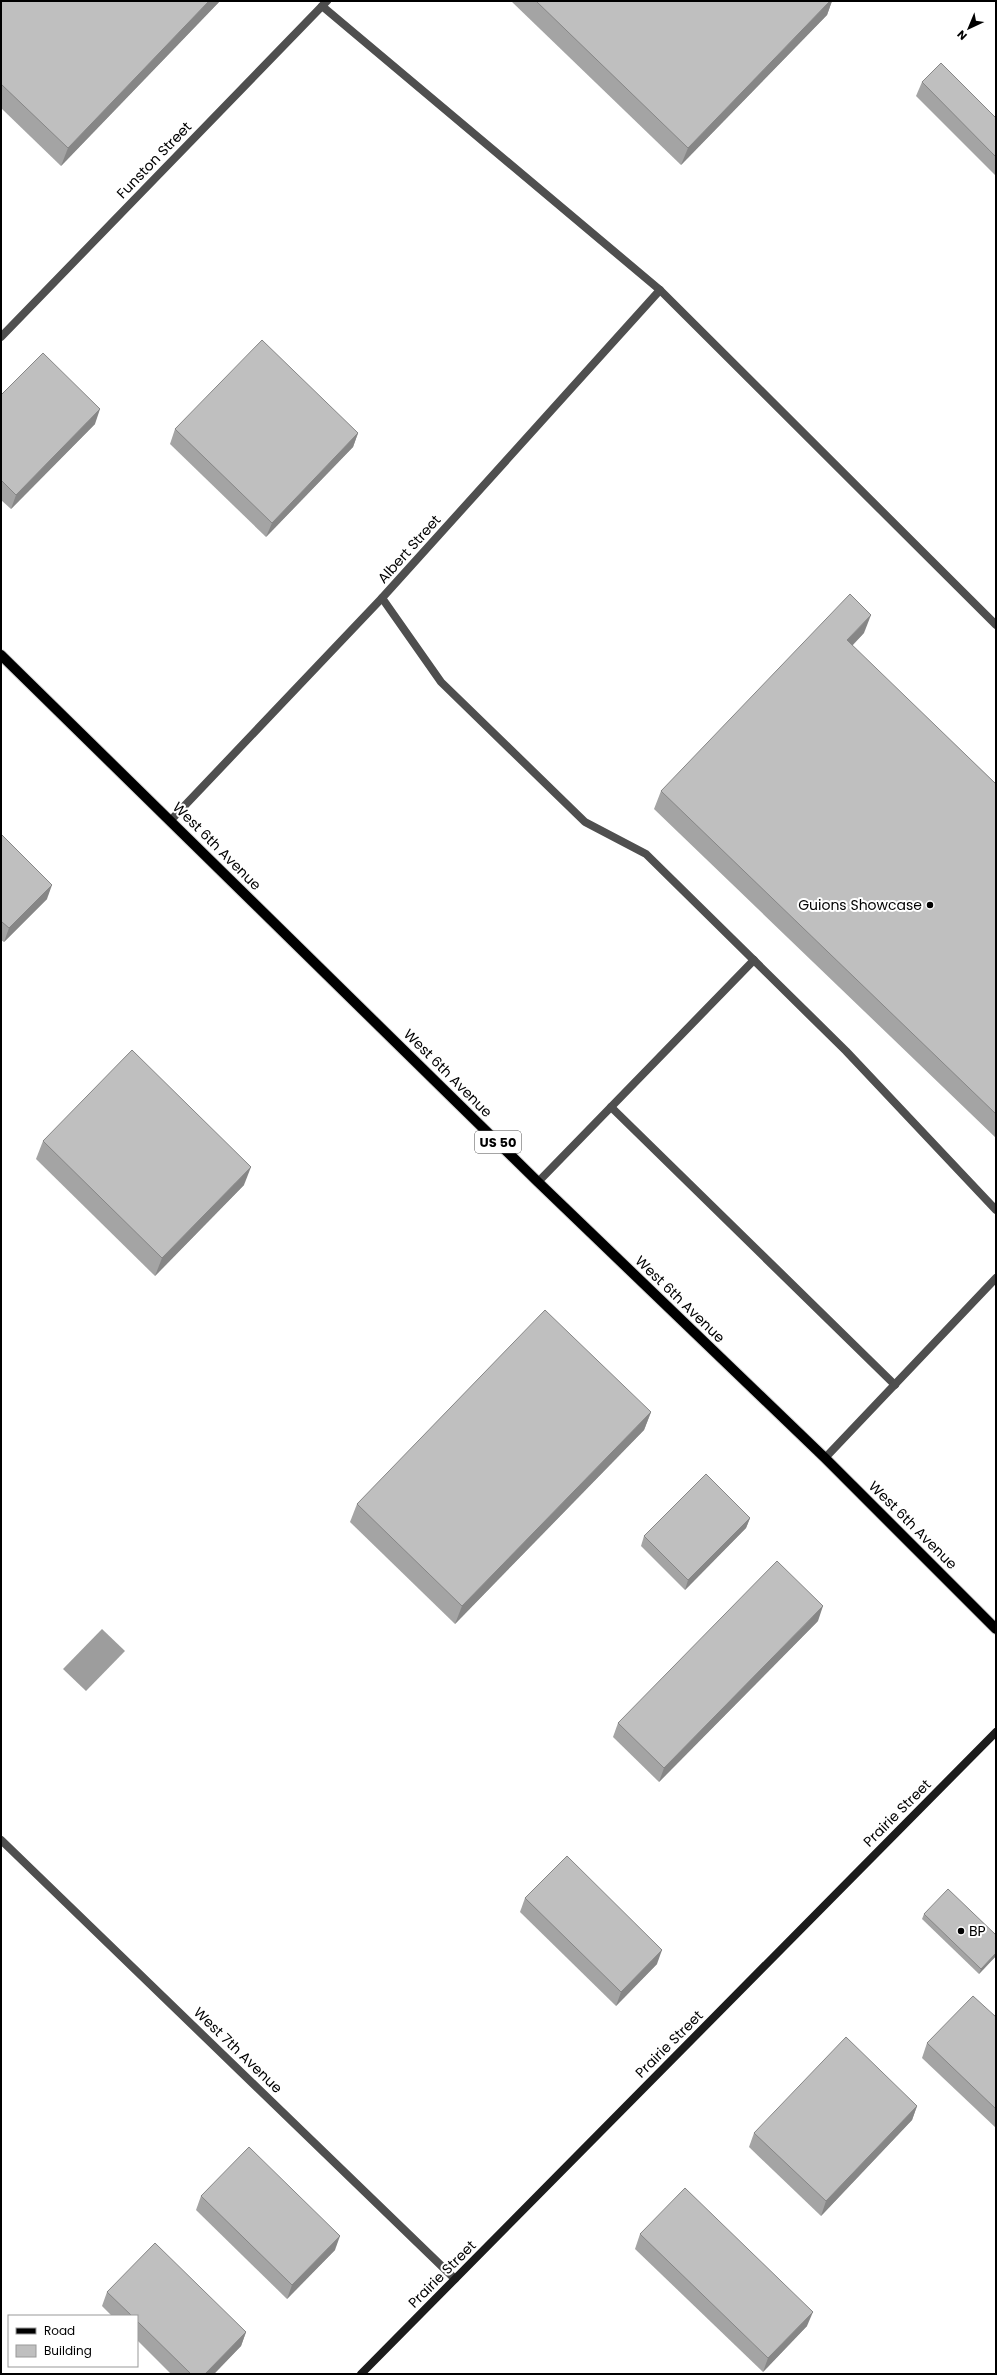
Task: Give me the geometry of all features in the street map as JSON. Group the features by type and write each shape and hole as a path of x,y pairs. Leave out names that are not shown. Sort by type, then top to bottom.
{"main road":[{"name":"West 6th Avenue","path":"1,656 171,820 538,1182 825,1458 996,1629"}],"street":[{"path":"324,4 660,290 996,625"},
{"name":"Funston Street","path":"1,337 324,4"},
{"name":"Albert Street","path":"171,820 382,598 660,290"},
{"path":"382,598 446,687 586,822 646,854 846,1051 996,1210"},
{"path":"538,1182 754,960"},
{"path":"611,1106 895,1385"},
{"path":"825,1458 996,1278"},
{"name":"Prairie Street","path":"361,2374 996,1732"},
{"name":"West 7th Avenue","path":"1,1840 455,2279"}],"shaded area":[{"path":"102,1629 125,1651 86,1691 63,1669"}],"building":[{"path":"1,1 209,1 68,148 1,84"},
{"path":"536,1 830,1 688,148"},
{"path":"941,63 996,118 996,157 922,82"},
{"path":"262,340 358,433 272,523 175,429"},
{"path":"43,353 100,409 16,495 1,480 1,395"},
{"path":"850,594 871,615 847,640 996,784 996,1114 661,791"},
{"path":"1,834 52,885 9,928 2,922 1,923"},
{"path":"132,1050 251,1167 162,1258 43,1141"},
{"path":"545,1310 651,1412 462,1606 357,1504"},
{"path":"706,1474 750,1518 688,1580 644,1536"},
{"path":"777,1561 823,1606 664,1768 618,1723"},
{"path":"567,1856 662,1950 621,1992 525,1898"},
{"path":"948,1889 996,1935 996,1953 981,1969 924,1914"},
{"path":"973,1996 996,2017 996,2109 927,2043"},
{"path":"846,2037 917,2106 826,2201 754,2133"},
{"path":"249,2147 340,2236 292,2285 201,2196"},
{"path":"685,2188 813,2312 768,2358 640,2234"},
{"path":"155,2243 246,2332 205,2374 191,2374 138,2322 138,2315 131,2315 107,2292"}],"place":[{"name":"Guions Showcase","path":"930,905"},
{"name":"BP","path":"961,1931"}]}
